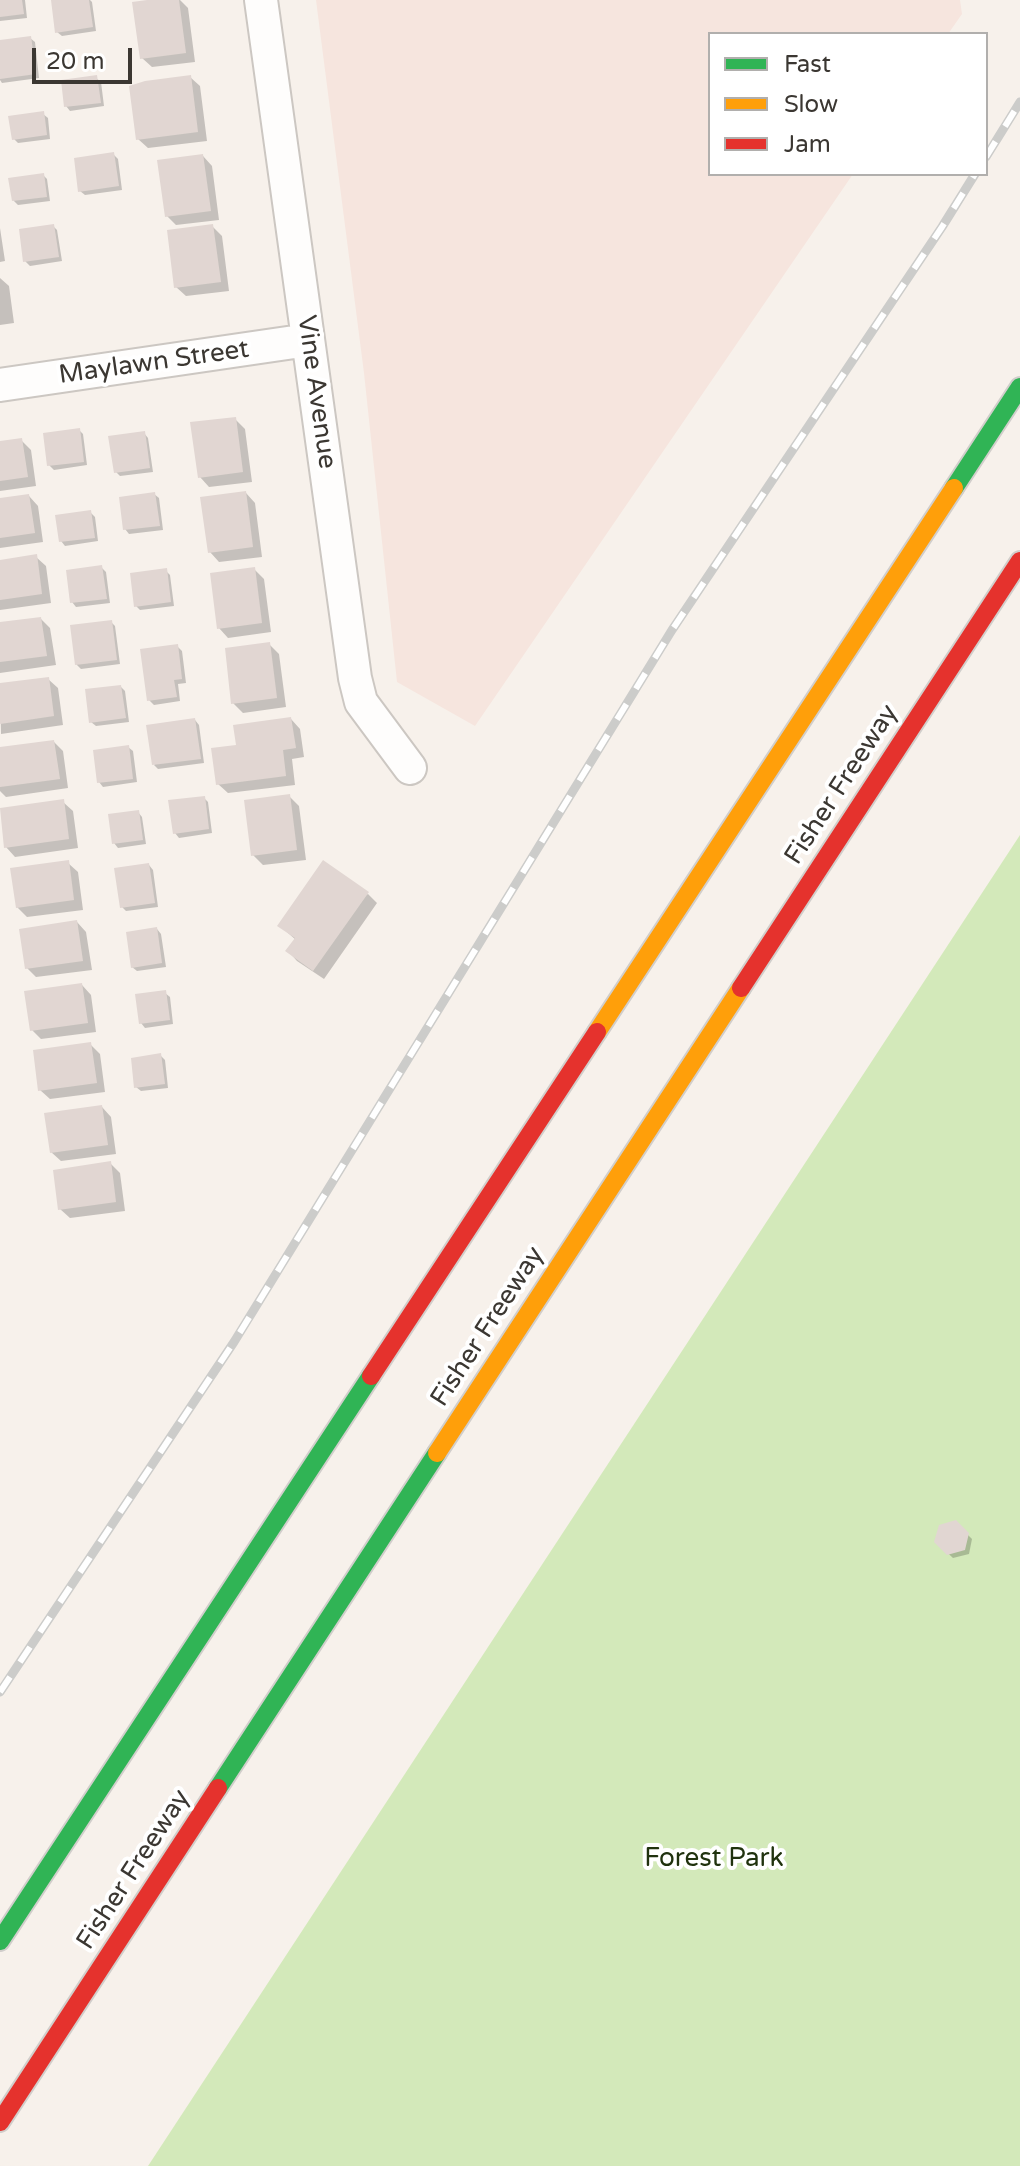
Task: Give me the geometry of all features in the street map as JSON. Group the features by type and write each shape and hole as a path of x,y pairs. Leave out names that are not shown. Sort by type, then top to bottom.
{"highway":[{"path":"0,1941 1020,387"},
{"name":"Fisher Freeway","path":"0,2122 1020,561"}],"street":[{"name":"Vine Avenue","path":"261,0 355,678 361,702 410,768"},
{"name":"Maylawn Street","path":"0,385 308,340"}],"shaded area":[{"path":"316,0 960,0 962,14 949,32 708,32 708,176 852,176 475,726 397,682 364,373"}],"green space":[{"name":"Forest Park","path":"1020,835 1020,2166 148,2166"}],"building":[{"path":"0,0 22,0 24,14 0,17"},
{"path":"51,0 89,0 93,27 55,33"},
{"path":"179,0 186,53 140,59 132,2"},
{"path":"31,36 36,74 0,79 0,40"},
{"path":"97,75 101,103 64,107 61,80"},
{"path":"191,75 198,132 136,140 129,86"},
{"path":"44,111 47,135 12,140 8,116"},
{"path":"114,152 119,186 78,192 74,158"},
{"path":"203,154 211,211 165,217 157,160"},
{"path":"44,173 47,197 12,201 8,178"},
{"path":"54,224 59,257 23,262 19,229"},
{"path":"213,224 221,282 174,288 167,230"},
{"path":"236,417 243,472 198,478 190,422"},
{"path":"80,428 84,462 47,466 43,433"},
{"path":"145,431 150,468 114,473 108,436"},
{"path":"22,438 28,477 0,481 0,441"},
{"path":"246,491 253,547 208,553 200,497"},
{"path":"155,492 160,526 123,530 119,497"},
{"path":"29,494 35,533 0,538 0,498"},
{"path":"91,510 95,538 59,542 55,515"},
{"path":"37,554 42,594 0,600 0,560"},
{"path":"102,565 107,599 70,603 66,570"},
{"path":"255,567 262,623 217,629 210,573"},
{"path":"167,568 171,602 134,607 130,573"},
{"path":"41,617 47,656 0,662 0,622"},
{"path":"112,620 117,660 75,665 70,625"},
{"path":"270,642 277,698 231,704 225,648"},
{"path":"178,644 182,679 174,680 177,697 147,701 140,649"},
{"path":"49,677 54,716 0,724 0,683"},
{"path":"121,685 126,718 89,723 85,689"},
{"path":"291,717 296,748 283,750 286,776 216,785 211,748 236,745 233,725"},
{"path":"195,718 201,759 152,765 146,725"},
{"path":"54,740 60,779 0,787 0,747"},
{"path":"129,745 133,779 97,783 93,750"},
{"path":"290,794 297,850 251,856 244,800"},
{"path":"205,796 209,829 173,834 168,800"},
{"path":"64,799 69,839 4,848 0,808"},
{"path":"139,810 143,840 112,844 108,814"},
{"path":"69,860 74,900 16,908 10,868"},
{"path":"323,860 369,892 313,971 285,951 295,938 277,926"},
{"path":"149,863 155,903 120,908 114,868"},
{"path":"77,920 83,961 25,969 19,929"},
{"path":"157,927 162,963 131,968 126,932"},
{"path":"82,983 88,1023 30,1031 24,991"},
{"path":"166,990 170,1020 139,1024 135,994"},
{"path":"91,1042 97,1083 38,1091 33,1050"},
{"path":"161,1053 165,1084 134,1088 131,1058"},
{"path":"102,1105 108,1145 50,1153 44,1113"},
{"path":"111,1161 116,1202 58,1210 53,1170"},
{"path":"956,1520 969,1533 965,1550 947,1555 934,1542 939,1525"}],"railway":[{"path":"988,154 1020,102"},
{"path":"0,1692 234,1342 672,630 974,176"}],"traffic: fast":[{"path":"954,488 1020,387"},
{"path":"0,1941 371,1376"},
{"path":"218,1788 437,1453"}],"traffic: slow":[{"path":"597,1032 954,488"},
{"path":"437,1453 741,988"}],"traffic: jam":[{"path":"741,988 1020,561"},
{"path":"371,1376 597,1032"},
{"path":"0,2122 218,1788"}]}
